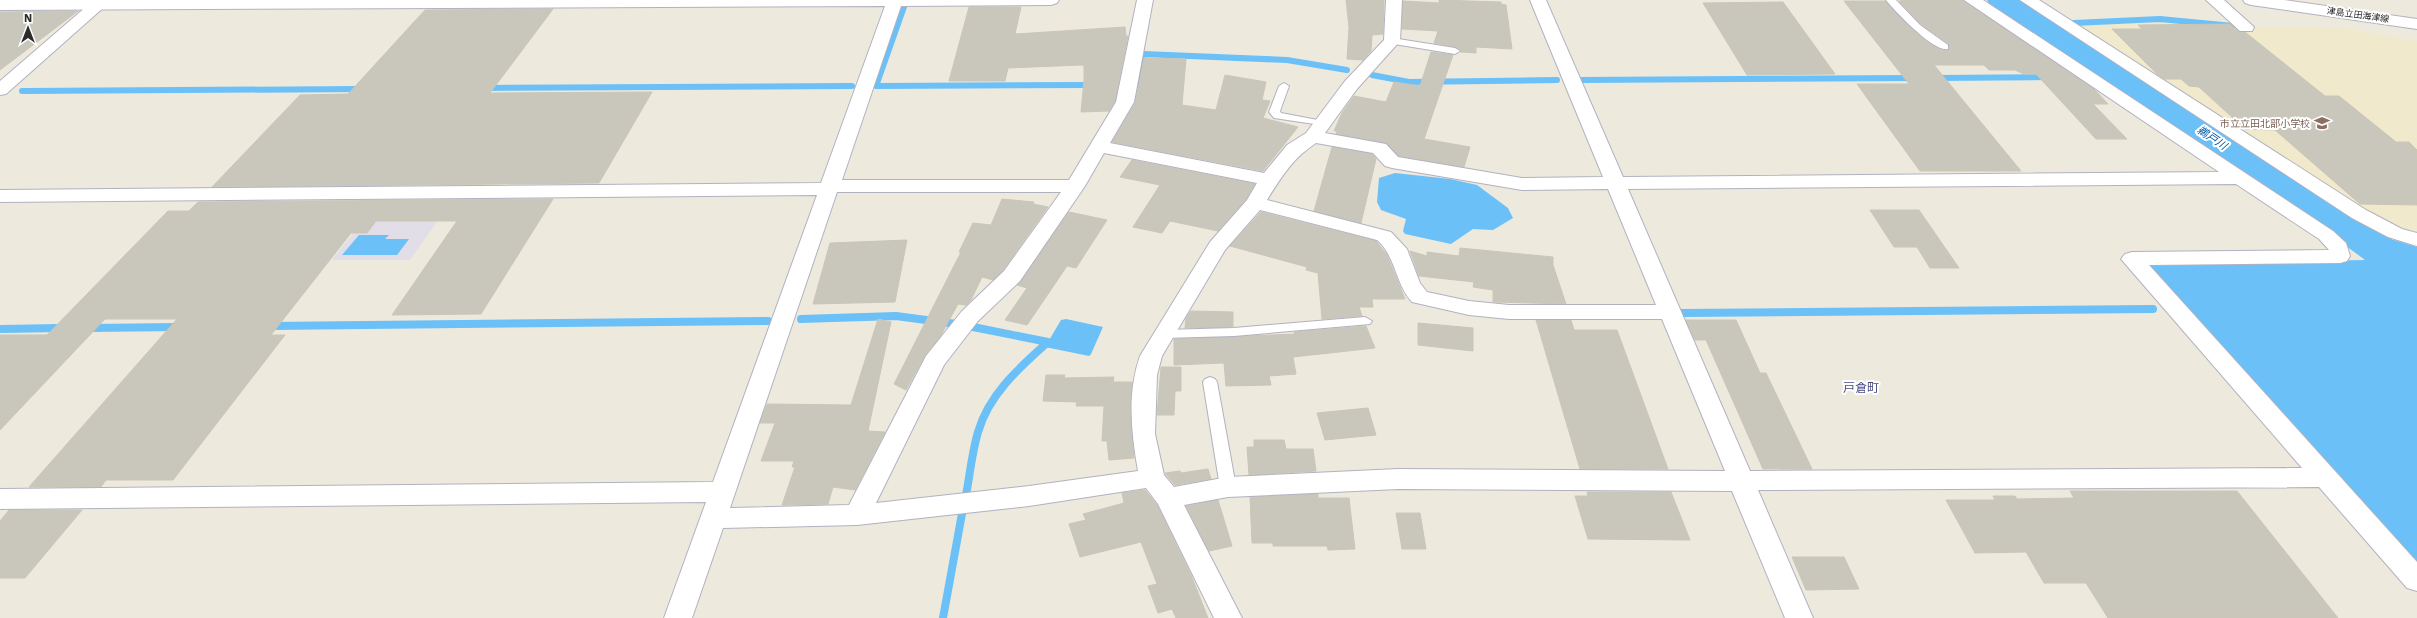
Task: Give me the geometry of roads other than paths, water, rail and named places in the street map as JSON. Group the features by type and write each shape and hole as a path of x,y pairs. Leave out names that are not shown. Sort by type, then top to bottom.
{"street":[{"path":"678,618 830,187 894,0"},
{"path":"0,5 102,2 1051,0"},
{"path":"857,515 934,362 970,316 1012,276 1075,186 1100,147 1125,102 1145,0"},
{"path":"1228,618 1160,488 1143,434 1145,375 1150,356 1217,247 1255,204 1278,166 1294,149 1318,131 1351,85 1392,41 1394,0"},
{"path":"1538,0 1799,618"},
{"path":"1972,0 2326,235 2339,248 2340,256 2132,259 2417,580"},
{"path":"2028,0 2359,214 2395,233 2417,240"},
{"path":"2214,0 2246,27"},
{"name":"津島立田海津線","path":"2251,0 2295,3 2417,24"},
{"path":"0,90 102,2"},
{"path":"1318,131 1379,148 1392,162 1522,184 1615,182 2239,178"},
{"path":"1100,147 1270,180"},
{"path":"0,196 830,187 1075,186"},
{"path":"1255,204 1384,236 1392,240 1399,252 1414,292 1420,297 1469,308 1509,312 1670,312"},
{"path":"713,518 857,515 1029,496 1160,488 1228,487 1398,479 1741,481 2325,477"},
{"path":"0,499 722,492"}],"lane":[{"path":"1892,0 1917,27 1944,47"},
{"path":"1392,41 1454,51"},
{"path":"1284,86 1274,112 1278,116 1318,131"},
{"path":"1164,334 1234,332 1365,320"},
{"path":"1210,382 1228,487"}],"water":[{"path":"1395,173 1450,179 1477,185 1508,208 1513,218 1493,230 1473,229 1451,244 1405,234 1403,231 1406,219 1381,210 1377,202 1379,178"},
{"path":"359,235 389,235 385,239 409,239 397,255 342,255"},
{"path":"2394,240 2417,247 2417,563 2149,267 2154,264 2366,260 2367,254 2352,243"},
{"path":"1066,319 1103,327 1089,356 1045,347 1061,320"}],"waterway":[{"name":"鵜戸川","path":"2003,0 2368,242 2400,265 2417,282"},
{"path":"905,4 876,86 1092,85"},
{"path":"2074,23 2160,19 2233,26"},
{"path":"1138,85 1143,54 1287,60 1347,70"},
{"path":"1372,75 1409,82 1557,80"},
{"path":"1935,78 2049,77"},
{"path":"2102,77 2119,77"},
{"path":"1579,80 1913,78"},
{"path":"485,88 852,86"},
{"path":"22,91 362,89"},
{"path":"1681,313 2153,309"},
{"path":"801,319 896,316 956,324"},
{"path":"270,326 768,321"},
{"path":"966,495 976,440 983,418 1006,382 1048,342 968,326"},
{"path":"88,328 180,327"},
{"path":"0,329 62,328"},
{"path":"943,618 963,508"}],"place":[{"name":"市立立田北部小学校","path":"2322,123"}],"district":[{"name":"戸倉町","path":"1861,388"}]}
